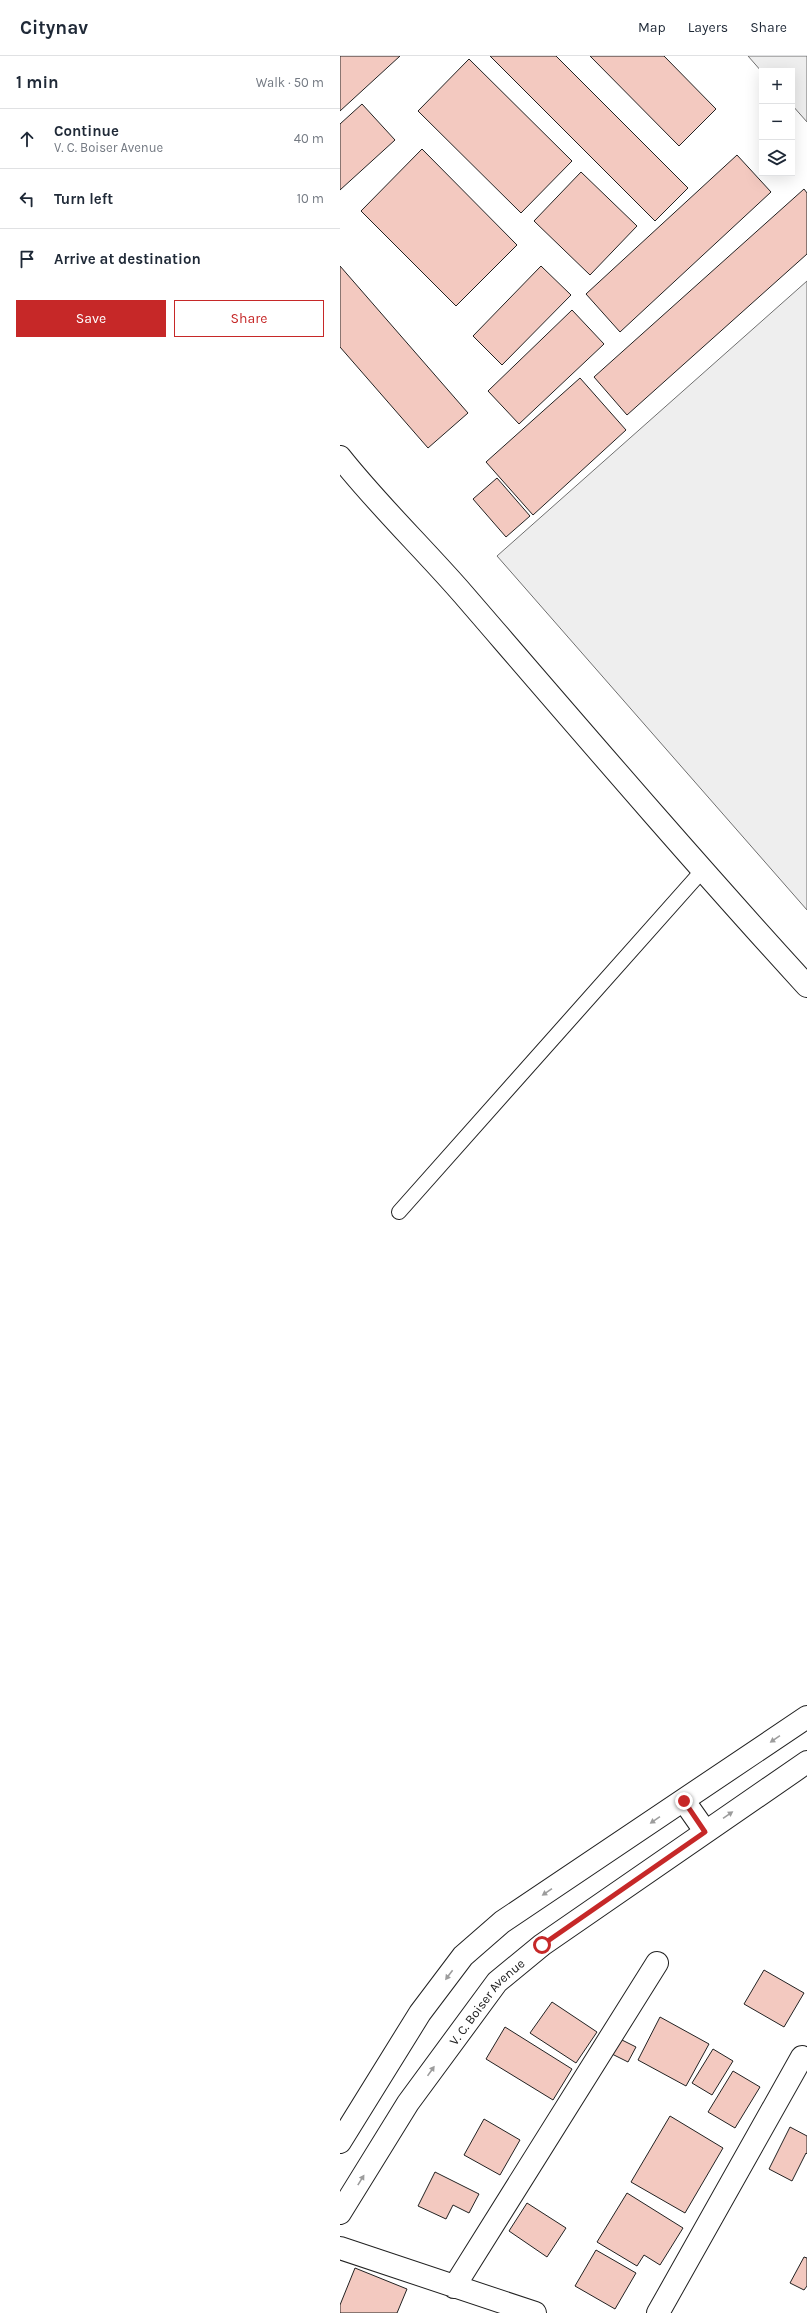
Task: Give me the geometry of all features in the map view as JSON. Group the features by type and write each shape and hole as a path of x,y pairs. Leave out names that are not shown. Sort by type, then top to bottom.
{"street":[{"path":"340,457 356,477 421,545 702,871 807,986"},
{"path":"340,2142 420,2013 463,1956 502,1922 807,1718"},
{"name":"V. C. Boiser Avenue","path":"340,2213 408,2103 496,1982 542,1945 807,1762"},
{"path":"684,1801 705,1832"},
{"path":"454,2287 657,1963"},
{"path":"658,2313 802,2057"},
{"path":"340,2248 535,2313"}],"lane":[{"path":"399,1212 702,871"}],"shaded area":[{"path":"748,56 807,56 807,122 795,108 795,68 759,69"},
{"path":"807,281 807,910 497,556"}],"building":[{"path":"340,56 400,56 340,111"},
{"path":"490,56 556,56 688,188 655,221"},
{"path":"590,56 664,56 716,109 679,146"},
{"path":"469,59 572,161 521,213 418,111"},
{"path":"362,104 395,140 340,190 340,124"},
{"path":"422,149 517,245 456,306 361,211"},
{"path":"737,155 771,192 620,332 586,294"},
{"path":"581,172 637,226 590,275 534,221"},
{"path":"804,189 807,193 807,254 627,415 594,377"},
{"path":"340,266 468,413 428,448 340,347"},
{"path":"541,266 571,295 502,365 473,336"},
{"path":"572,310 604,344 519,424 488,391"},
{"path":"580,378 626,430 533,515 486,462"},
{"path":"497,478 530,516 506,537 473,499"},
{"path":"764,1970 804,1993 784,2027 744,2004"},
{"path":"552,2002 597,2032 576,2063 530,2033"},
{"path":"660,2017 709,2044 686,2086 638,2060"},
{"path":"505,2027 572,2069 553,2100 486,2059"},
{"path":"620,2039 636,2047 628,2062 612,2054"},
{"path":"713,2049 733,2061 712,2095 692,2083"},
{"path":"733,2071 760,2087 735,2128 708,2112"},
{"path":"670,2116 723,2148 685,2213 631,2182"},
{"path":"484,2119 520,2140 500,2175 464,2155"},
{"path":"790,2127 807,2136 807,2154 806,2153 792,2181 769,2169"},
{"path":"435,2172 479,2194 469,2213 453,2205 446,2219 418,2206"},
{"path":"627,2193 683,2228 660,2265 644,2255 637,2266 597,2242"},
{"path":"527,2203 566,2228 547,2257 509,2231"},
{"path":"596,2250 636,2273 615,2309 575,2286"},
{"path":"804,2257 807,2258 807,2286 804,2290 790,2283"},
{"path":"355,2268 407,2289 397,2313 340,2313 340,2305"}],"route":[{"path":"542,1945 705,1832 684,1801"}]}
